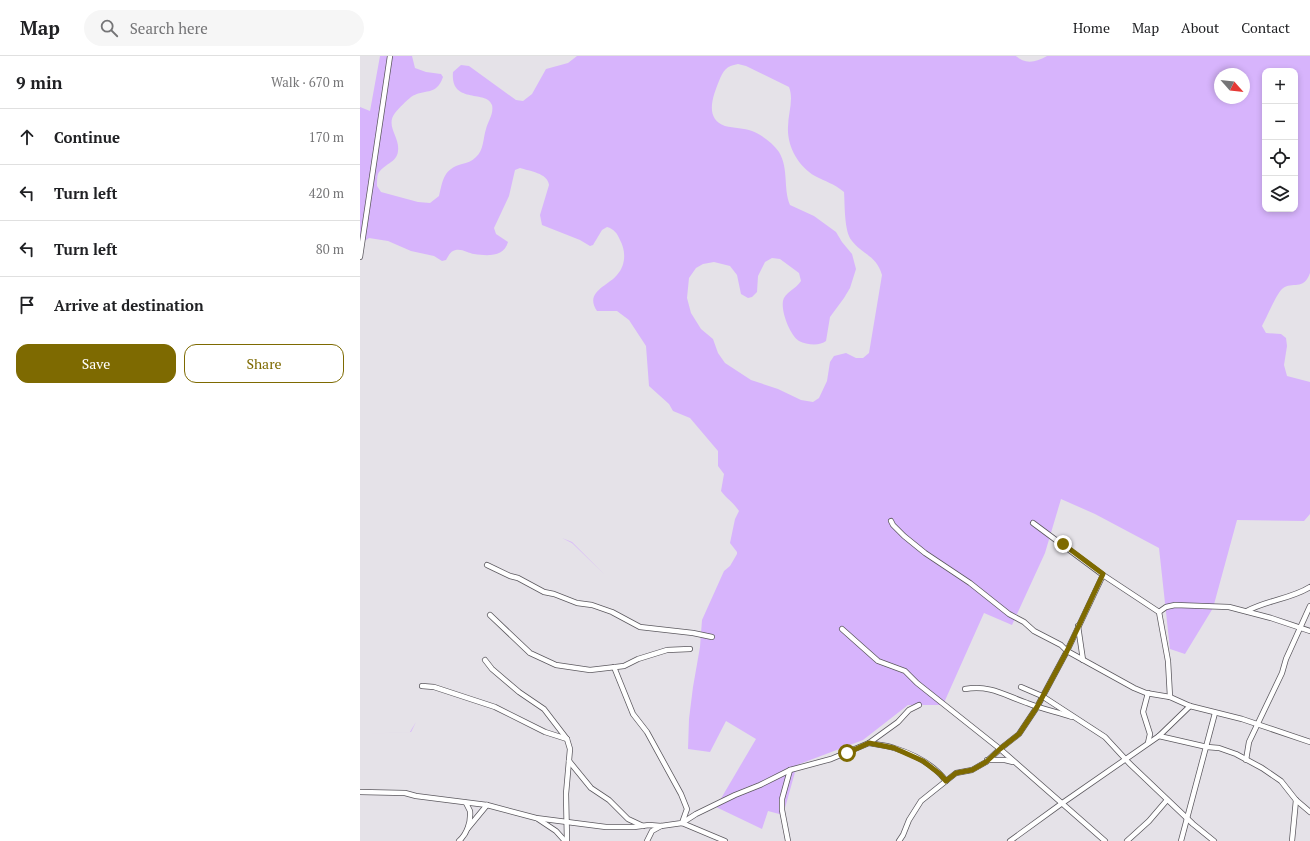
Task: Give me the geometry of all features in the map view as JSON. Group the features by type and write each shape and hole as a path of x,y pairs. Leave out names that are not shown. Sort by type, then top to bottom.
{"street":[{"path":"360,257 390,56"},
{"path":"891,521 904,536 925,553 970,583 1009,614 1024,622 1034,631 1061,645 1067,651 1134,688 1148,693 1170,697 1190,706 1242,719 1310,742"},
{"path":"1033,523 1103,574 1159,612 1168,661 1170,697"},
{"path":"486,565 518,578 544,592 554,594 577,603 592,605 612,612 640,627 693,633 712,637"},
{"path":"899,841 909,820 921,801 956,773 972,770 987,760 1019,734 1037,707 1067,651 1103,574"},
{"path":"1247,611 1272,601 1287,598 1310,587"},
{"path":"1159,612 1166,607 1175,605 1229,607 1247,611 1310,631"},
{"path":"1246,760 1249,742 1282,673 1286,659 1310,606"},
{"path":"490,615 530,654 556,665 590,670 624,666 638,659 667,650 690,649"},
{"path":"1078,626 1084,660"},
{"path":"842,630 878,661 905,671 917,683 1000,749 1105,841"},
{"path":"485,660 492,669 519,692 544,709 567,739 570,749 566,794 566,841"},
{"path":"614,667 633,714 647,732 681,794 687,809 682,823"},
{"path":"422,686 434,687 495,707 545,732 567,739"},
{"path":"1021,687 1042,696 1105,737 1128,763 1167,800 1214,841"},
{"path":"965,689 984,688 997,691 1013,699 1079,719"},
{"path":"1148,693 1143,712 1150,734 1148,743"},
{"path":"360,792 405,793 487,805 536,818 606,827 649,825 661,826 682,823 711,806 790,770 832,759 869,743 898,722 909,710 920,705"},
{"path":"1010,841 1158,736 1190,706"},
{"path":"1181,841 1215,713"},
{"path":"1158,736 1207,747 1219,748 1246,760 1262,768 1281,781 1296,800 1310,812"},
{"path":"869,743 894,748 923,761 940,774 946,781"},
{"path":"987,760 1005,760 1015,762"},
{"path":"569,761 591,788 609,800 628,819 643,826"},
{"path":"788,841 782,810 782,799 790,770"},
{"path":"1127,841 1149,821 1167,800"},
{"path":"1292,841 1296,800"},
{"path":"459,841 465,836 467,829 470,810 466,803"},
{"path":"467,829 487,805"},
{"path":"536,818 556,831 566,841"},
{"path":"682,823 725,841"},
{"path":"647,841 652,831 661,826"}],"shaded area":[{"path":"380,56 412,56 415,68 426,72 441,74 443,77 437,87 433,90 416,94 411,97 395,113 392,118 392,127 398,146 397,155 393,161 380,171 377,178 377,186 381,192 418,202 430,203 439,196 443,180 451,169 471,161 479,154 492,111 492,105 489,100 463,93 457,89 454,82 453,72 461,65 469,66 516,100 523,101 532,94 546,69 568,63 577,56 1016,56 1023,61 1031,62 1047,56 1310,56 1310,273 1307,279 1301,284 1290,285 1280,291 1262,326 1266,333 1281,334 1286,338 1287,346 1284,365 1287,376 1310,382 1310,514 1304,521 1237,520 1213,608 1185,654 1170,649 1159,548 1095,514 1061,499 1045,553 1012,625 984,613 943,705 908,705 863,740 797,765 783,815 768,811 762,829 716,807 756,739 726,721 710,752 688,749 689,719 700,647 702,620 724,571 730,566 737,554 730,543 735,519 739,511 721,491 724,474 718,466 718,451 690,418 673,411 669,404 649,386 646,346 629,320 617,311 597,311 593,299 595,294 617,275 622,267 624,253 618,235 607,227 602,230 593,245 590,246 580,240 542,225 540,215 549,185 548,181 538,173 520,168 515,170 509,196 494,228 496,234 508,242 506,247 499,253 485,255 456,250 451,252 446,260 442,261 434,256 411,251 388,241 369,238 360,244 360,107 370,111","holes":["738,64 746,66 789,87 791,102 788,134 789,141 795,155 803,167 809,172 844,192 845,218 849,237 873,259 882,275 869,353 863,358 856,358 846,353 834,356 830,362 827,381 819,398 813,402 801,400 778,389 751,380 725,363 718,353 713,339 701,329 691,313 687,298 689,278 696,268 703,264 714,262 730,266 737,275 741,294 748,298 752,297 757,292 758,276 765,262 772,258 780,259 799,273 801,281 784,298 783,301 783,311 789,329 799,341 809,344 820,344 826,341 830,317 850,288 856,269 852,254 836,232 814,216 790,205 784,165 782,158 774,145 752,131 725,126 718,123 714,118 712,106 720,77 728,68"]},
{"path":"562,538 572,542 604,574 572,543"}],"route":[{"path":"847,753 869,743 894,748 923,761 940,774 946,781 956,773 972,770 986,762 1019,734 1037,707 1075,636 1077,628 1103,574 1063,544"}]}
